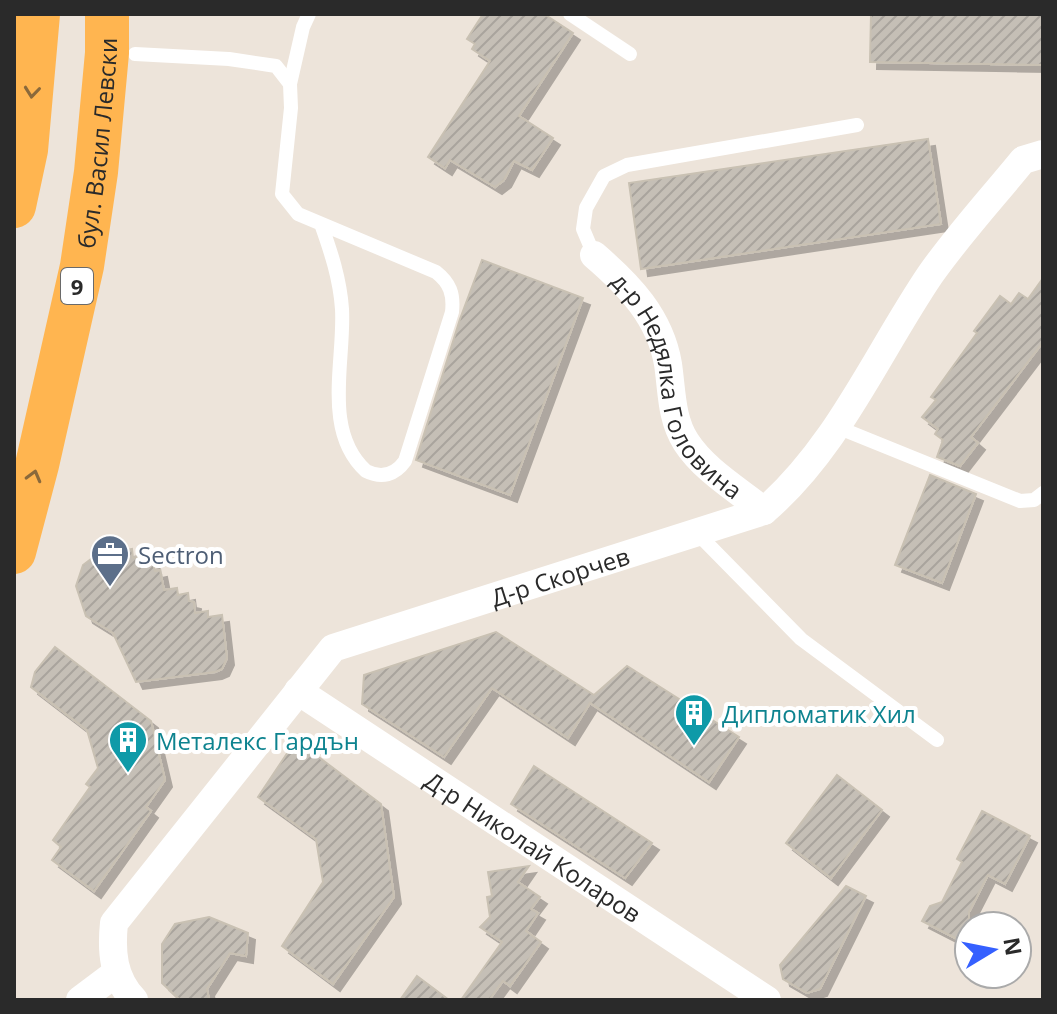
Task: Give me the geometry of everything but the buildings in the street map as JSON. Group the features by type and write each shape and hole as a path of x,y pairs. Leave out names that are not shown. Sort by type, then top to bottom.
{"highway":[{"path":"14,206 26,150 30,29"},
{"name":"бул. Васил Левски","path":"14,552 82,266 116,40"}],"street":[{"name":"Д-р Скорчев","path":"134,1000 116,973 112,947 114,923 333,648 764,511 790,488 837,427 931,274 1023,160 1043,154"},
{"name":"д-р Недялка Головина","path":"594,255 624,280 657,326 667,360 675,419 686,442 705,464 764,511"},
{"name":"Д-р Николай Коларов","path":"298,691 767,1000"},
{"path":"80,1000 116,973"}],"lane":[{"path":"309,14 290,84 291,108 282,194 298,214 436,272 451,289 452,312 405,461 400,468 387,475 366,471 346,438 338,407 342,310 336,268 321,224"},
{"path":"570,14 630,54"},
{"path":"116,40 276,66 290,84"},
{"path":"594,255 583,229 586,208 604,176 627,165 857,125"},
{"path":"837,427 1020,501 1034,500 1043,493"},
{"path":"696,532 801,639 937,740"}],"place":[{"name":"Sectron","path":"110,588"},
{"name":"Дипломатик Хил","path":"694,747"},
{"name":"Металекс Гардън","path":"128,774"}]}
